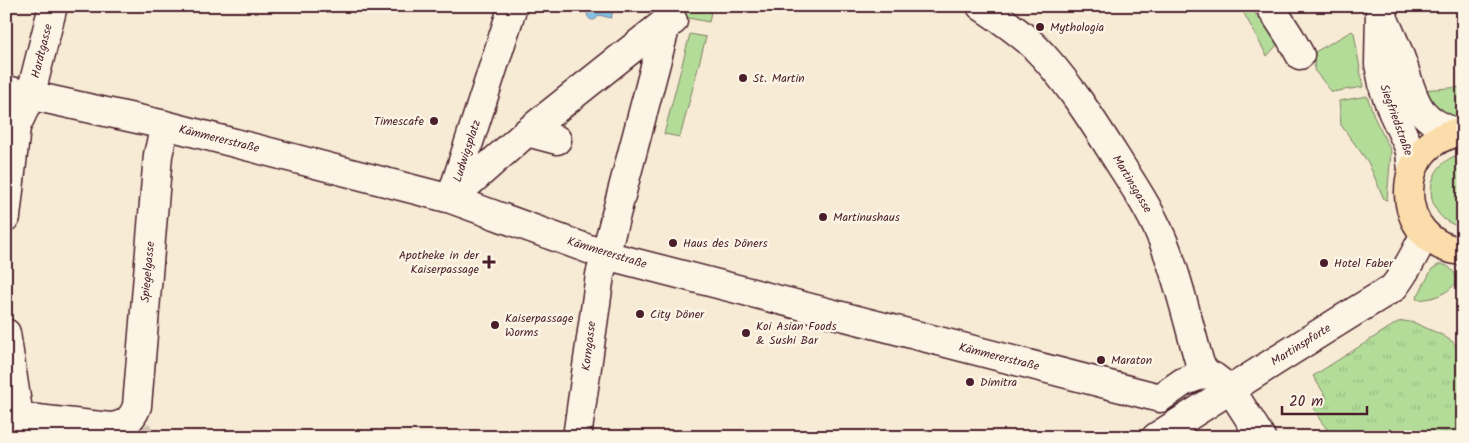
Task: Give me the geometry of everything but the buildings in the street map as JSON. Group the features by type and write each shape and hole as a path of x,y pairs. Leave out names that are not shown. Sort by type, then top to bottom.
{"main road":[{"path":"1460,132 1438,140 1422,153 1412,170 1408,193 1413,215 1425,234 1441,245 1462,254"}],"street":[{"name":"Hardtgasse","path":"6,217 18,93 53,6"},
{"name":"Ludwigsplatz","path":"451,199 512,6"},
{"name":"Martinsgasse","path":"981,6 1012,27 1033,45 1055,70 1084,107 1140,195 1158,228 1168,252 1200,364 1206,373"},
{"path":"1270,6 1300,55"},
{"name":"Siegfriedstraße","path":"1380,8 1402,61 1416,104 1426,117 1436,124 1443,128 1460,132"},
{"name":"Siegfriedstraße","path":"1380,8 1379,64 1384,89 1393,114 1408,145 1412,170"},
{"name":"Ludwigsplatz","path":"451,199 527,132 673,16"},
{"name":"Ludwigsplatz","path":"605,255 673,16"},
{"name":"Kämmererstraße","path":"18,93 165,126 451,199 605,255 1160,398 1183,382 1206,373"},
{"name":"Spiegelgasse","path":"21,430 74,423 110,427 134,424 158,155 165,126"},
{"path":"527,132 557,140"},
{"name":"Martinspforte","path":"1156,437 1291,350 1393,288 1410,264 1425,234"},
{"name":"Korngasse","path":"577,437 594,312 605,255"},
{"path":"6,333 21,430"},
{"path":"1206,373 1231,390 1261,437"}],"green space":[{"path":"686,6 712,6 709,22 683,17"},
{"path":"1240,6 1252,6 1256,15 1279,43 1267,56"},
{"path":"1352,31 1354,33 1363,87 1332,92 1314,70 1315,52"},
{"path":"690,34 706,37 680,137 664,134"},
{"path":"1463,87 1463,121 1435,111 1420,90"},
{"path":"1367,96 1375,119 1391,151 1387,200 1384,199 1368,162 1341,125 1339,101"},
{"path":"1463,154 1463,228 1441,217 1431,196 1431,186 1438,169 1445,162"},
{"path":"1440,264 1449,267 1453,272 1458,280 1455,285 1440,295 1428,299 1416,299 1432,269"},
{"path":"1398,322 1415,323 1442,335 1453,342 1463,355 1463,437 1333,437 1320,420 1313,406 1327,398 1313,376"}],"water":[{"path":"575,6 614,6 611,18 599,15 592,20 588,17 587,12 574,8"}],"tunnel":[{"path":"137,430 141,437"}],"place":[{"name":"Mythologia","path":"1040,27"},
{"name":"St. Martin","path":"743,78"},
{"name":"Timescafe","path":"434,121"},
{"name":"Martinushaus","path":"823,217"},
{"name":"Haus des Döners","path":"673,243"},
{"name":"Apotheke in der Kaiserpassage","path":"489,262"},
{"name":"Hotel Faber","path":"1324,263"},
{"name":"City Döner","path":"640,314"},
{"name":"Kaiserpassage Worms","path":"495,325"},
{"name":"Koi Asian Foods & Sushi Bar","path":"746,333"},
{"name":"Maraton","path":"1101,360"},
{"name":"Dimitra","path":"970,382"}]}
